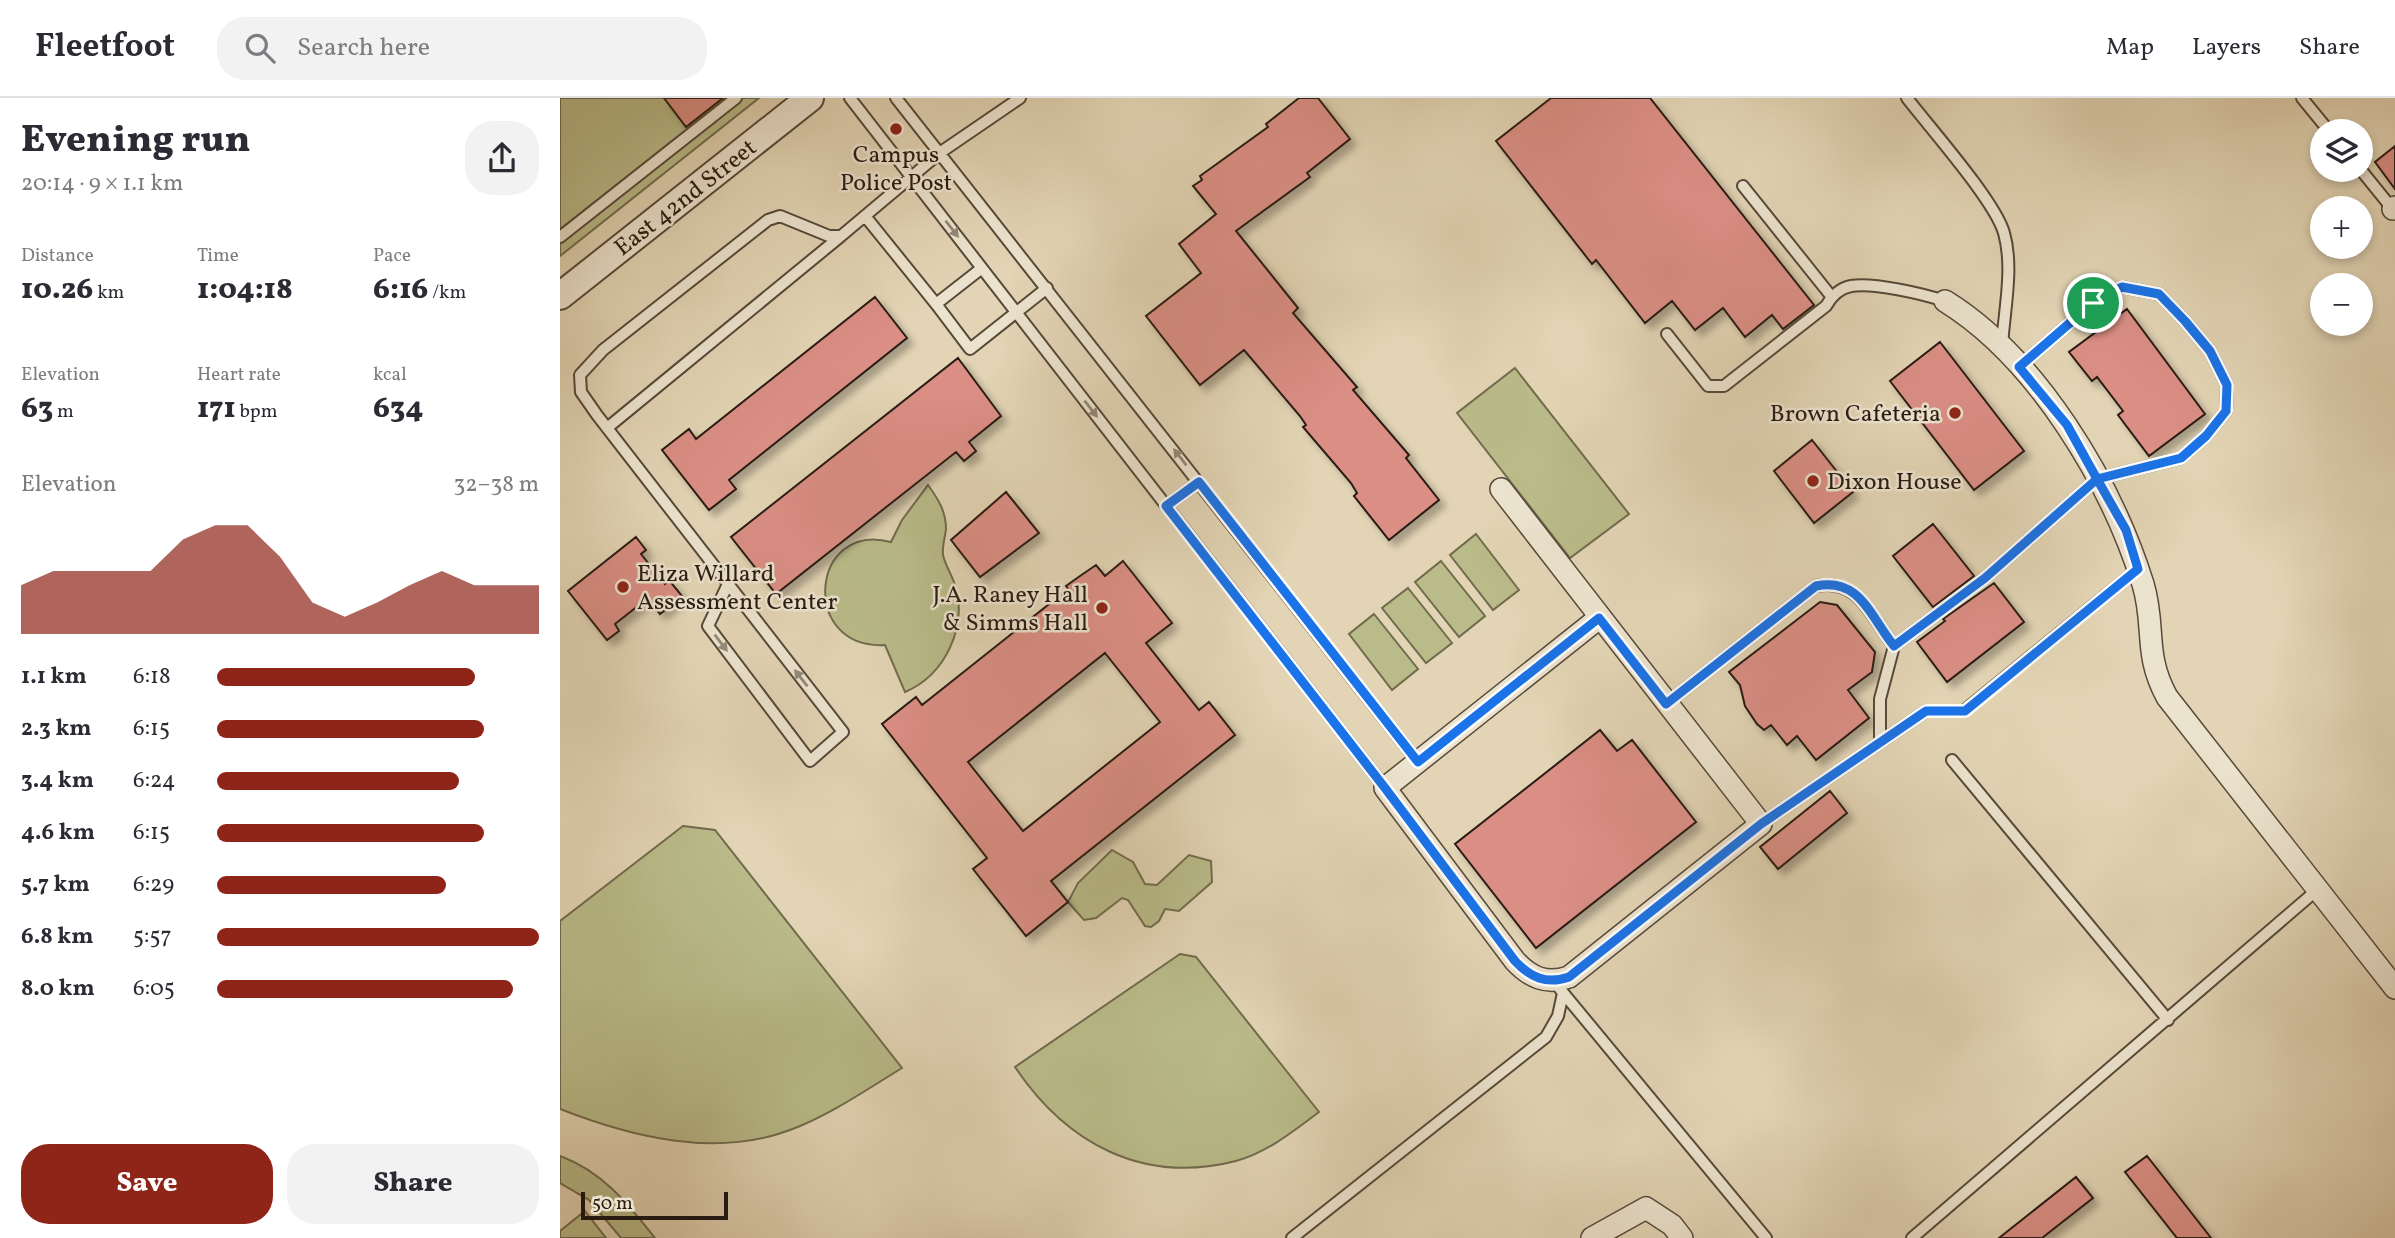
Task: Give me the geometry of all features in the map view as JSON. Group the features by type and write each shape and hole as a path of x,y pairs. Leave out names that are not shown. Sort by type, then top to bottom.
{"street":[{"name":"East 42nd Street","path":"560,296 809,98"},
{"path":"1945,301 1966,314 2019,367 2067,425 2126,530 2148,612 2154,674 2167,697 2395,988"},
{"path":"1501,489 1761,824 1569,977 1559,988 1528,975 1515,961 1385,788 1599,618"},
{"path":"1592,1238 1619,1230 1646,1208 1672,1225 1682,1238"}],"lane":[{"path":"560,237 736,98"},
{"path":"850,98 1385,788"},
{"path":"896,98 1418,762"},
{"path":"607,428 941,152 1020,98"},
{"path":"1907,98 1993,211 2004,233 2008,263 2001,349"},
{"path":"2302,98 2319,119"},
{"path":"2371,182 2394,209"},
{"path":"1743,186 1831,296"},
{"path":"728,584 708,625 810,761 843,732 607,428 581,392 580,375 603,351 768,220 780,216 829,236 841,236"},
{"path":"865,216 970,349 1047,288"},
{"path":"936,304 982,268"},
{"path":"1667,334 1708,386 1724,386 1826,306 1831,296 1850,286 1916,292 1945,301"},
{"path":"1880,742 1880,699 1894,646 1985,578 2097,479 2181,458 2206,436 2226,411 2227,385 2210,351 2159,294 2122,287 2093,303 2019,367"},
{"path":"1166,506 1199,482"},
{"path":"1761,824 1926,711 1965,711 2138,569"},
{"path":"1666,704 1816,586 1833,583 1852,589 1894,646"},
{"path":"1952,760 2168,1020"},
{"path":"1912,1238 2317,890"},
{"path":"1292,1238 1546,1037 1558,1016 1559,988"},
{"path":"1559,988 1766,1238"}],"green space":[{"path":"560,98 759,98 560,256"},
{"path":"1515,368 1629,514 1570,558 1457,413"},
{"path":"928,485 945,517 943,555 955,585 958,617 950,648 942,662 932,674 905,692 885,645 857,641 838,628 828,609 825,587 831,566 844,550 864,540 891,542 902,520"},
{"path":"1476,534 1519,590 1493,610 1450,555"},
{"path":"1441,561 1485,616 1459,637 1415,582"},
{"path":"1408,588 1452,643 1426,663 1382,608"},
{"path":"1374,614 1418,669 1392,690 1349,634"},
{"path":"683,826 715,830 902,1068 848,1102 805,1124 761,1138 732,1142 703,1143 644,1135 560,1109 560,921"},
{"path":"1112,850 1133,862 1145,884 1157,885 1189,855 1211,861 1212,882 1179,911 1165,909 1159,921 1151,927 1145,926 1128,900 1122,898 1096,918 1084,920 1068,902 1078,883"},
{"path":"1180,954 1196,957 1319,1112 1269,1147 1236,1161 1202,1167 1169,1167 1138,1162 1109,1151 1058,1117 1035,1094 1015,1067"},
{"path":"560,1156 602,1180 655,1238 621,1238 589,1200 560,1183"},
{"path":"585,1211 606,1238 560,1238 560,1231"}],"building":[{"path":"664,98 723,98 686,127"},
{"path":"1299,98 1318,98 1350,139 1307,173 1310,177 1236,231 1298,308 1293,313 1357,387 1353,390 1409,455 1406,458 1439,500 1389,540 1354,496 1357,493 1351,483 1303,427 1306,425 1300,416 1244,350 1200,385 1146,316 1201,273 1179,244 1216,214 1193,186 1202,180 1200,176 1268,127 1266,124"},
{"path":"1551,98 1650,98 1814,305 1783,329 1772,315 1745,337 1723,308 1695,330 1672,301 1645,323 1596,260 1592,264 1496,141"},
{"path":"2395,146 2395,189 2375,162"},
{"path":"875,297 907,338 729,480 736,489 709,510 662,450 689,429 696,439"},
{"path":"2127,309 2205,414 2149,456 2118,415 2123,411 2097,377 2092,381 2069,352"},
{"name":"Brown Cafeteria","path":"1940,342 2024,451 1974,490 1890,381"},
{"path":"958,358 1001,416 969,442 976,451 964,461 956,452 776,594 731,537"},
{"name":"Dixon House","path":"1812,440 1853,492 1814,523 1774,471"},
{"path":"1006,492 1039,533 980,577 951,540"},
{"path":"1933,524 1974,576 1933,607 1893,556"},
{"name":"Eliza Willard Assessment Center","path":"636,537 646,550 641,554 665,584 669,580 682,596 660,614 648,598 615,624 619,631 607,640 568,591"},
{"path":"1123,561 1172,623 1146,643 1199,710 1209,702 1235,735 1051,881 1068,902 1026,936 973,869 987,858 882,724 916,697 922,705 1068,589 1066,586 1096,565 1105,576","holes":["1105,653 1160,722 1023,831 968,762"]},
{"path":"1994,583 2024,622 1947,682 1917,642 1945,621 1943,619"},
{"path":"1820,602 1837,605 1875,652 1872,672 1848,690 1869,718 1816,760 1797,736 1787,745 1771,725 1764,730 1757,724 1745,706 1740,685 1729,672"},
{"path":"1600,730 1617,751 1632,740 1696,822 1536,948 1455,844"},
{"path":"1830,791 1847,813 1778,869 1760,847"},
{"path":"2147,1156 2211,1238 2177,1238 2125,1172"},
{"path":"2076,1177 2093,1198 2042,1238 1999,1238"}],"place":[{"name":"Campus Police Post","path":"896,129"},
{"name":"Brown Cafeteria","path":"1955,413"},
{"name":"Dixon House","path":"1813,481"},
{"name":"Eliza Willard Assessment Center","path":"623,587"},
{"name":"J.A. Raney Hall & Simms Hall","path":"1102,608"}],"route":[{"path":"2093,303 2019,367 2067,425 2097,479 1985,578 1894,646 1852,589 1833,583 1816,586 1666,704 1599,618 1418,762 1199,482 1166,506 1385,788 1515,961 1528,975 1554,982 1569,977 1761,824 1926,711 1965,711 2138,569 2126,530 2097,479 2181,458 2206,436 2226,411 2227,385 2210,351 2159,294 2122,287 2093,303"}]}
